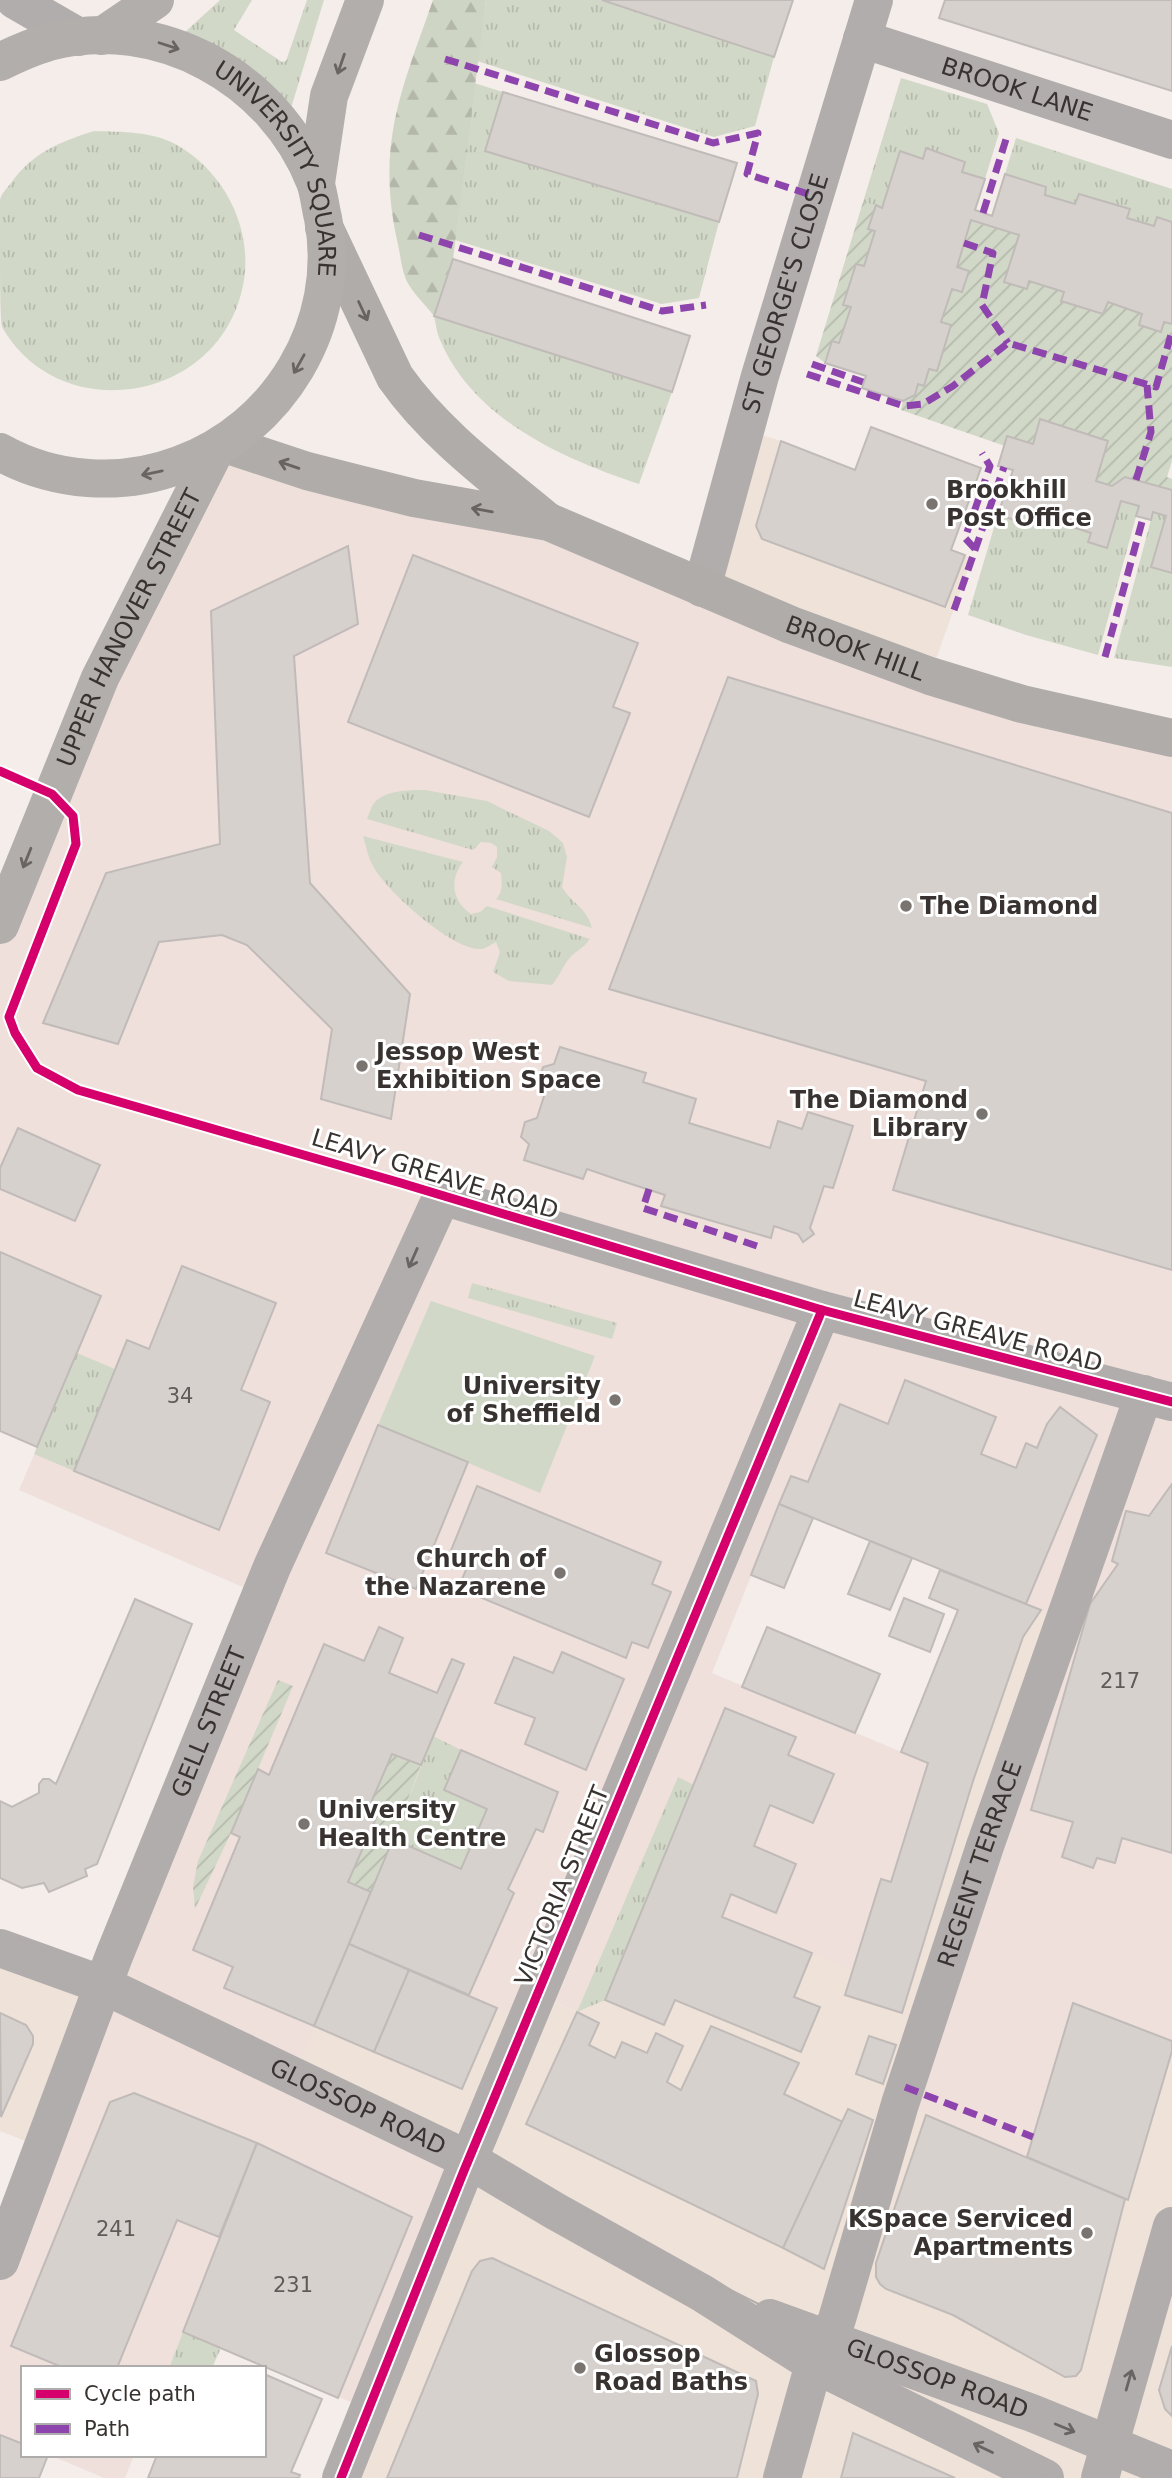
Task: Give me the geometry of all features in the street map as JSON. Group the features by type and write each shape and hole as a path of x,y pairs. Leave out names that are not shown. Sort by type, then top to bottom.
{"highway":[{"path":"90,36 155,0"},
{"path":"316,183 329,96 365,0"},
{"name":"UNIVERSITY SQUARE","path":"0,62 51,42 90,36 131,37 171,46 207,61 240,82 263,102 299,149 316,183 327,252 322,302 307,349 281,393 264,411 220,447 165,470 112,478 58,474 32,467 0,452"},
{"name":"UPPER HANOVER STREET","path":"0,925 100,678 220,447"}],"main road":[{"name":"BROOK HILL","path":"324,227 395,377 410,398 458,446 549,522"},
{"name":"BROOK HILL","path":"220,447 414,498 549,522 702,588 864,653 930,676 1022,704 1172,738"}],"street":[{"path":"15,0 90,36"},
{"name":"ST GEORGE'S CLOSE","path":"702,588 760,376 874,0"},
{"name":"BROOK LANE","path":"862,39 1172,140"},
{"name":"LEAVY GREAVE ROAD","path":"442,1196 822,1310 1158,1398"},
{"name":"GELL STREET","path":"0,2261 103,1985 272,1567 442,1196"},
{"name":"VICTORIA STREET","path":"341,2478 469,2160 822,1310"},
{"name":"REGENT TERRACE","path":"782,2478 821,2352 837,2319 900,2104 981,1858 1158,1398"},
{"name":"GLOSSOP ROAD","path":"0,1948 103,1985 469,2160 702,2294 821,2352 1045,2478"},
{"path":"1105,2462 1172,2226"},
{"name":"GLOSSOP ROAD","path":"821,2352 1032,2413 1105,2462 1172,2470"}],"shaded area":[{"path":"745,430 855,470 951,550 972,558 930,676 702,588"},
{"name":"University of Sheffield","path":"216,449 354,483 702,588 1172,738 1172,2041 1073,2003 1027,2157 900,2104 1050,1614 780,1504 712,1673 928,1763 891,1882 881,1880 853,1970 812,1954 794,1997 820,2007 801,2052 675,2001 664,2025 605,2000 577,2012 539,1995 516,2017 349,1944 294,2076 469,2160 370,2410 183,2332 170,2366 21,2366 21,2443 0,2435 0,2261 261,1595 19,1490 101,1297 0,1252 0,925"},
{"path":"940,1570 1050,1614 900,2104 1027,2157 1172,2041 1172,2478 341,2478 370,2410 294,2076 314,2026 409,1970 516,2017 538,1995 577,2012 605,2000 664,2025 675,2000 819,2007 794,1997 812,1953 853,1969 881,1879 891,1881 928,1763 901,1752 957,1610 929,1598"},
{"path":"0,1948 103,1985 43,2148 0,2131"},
{"path":"55,2457 133,2457 125,2478 104,2478"}],"green space":[{"path":"220,0 252,0 234,30 282,62 286,61 307,0 324,0 291,108 184,33"},
{"path":"433,0 486,0 453,259 434,316 410,287 404,273 391,206 389,175 395,117"},
{"path":"486,0 602,0 774,57 755,126 714,137 477,61"},
{"path":"901,78 987,104 999,133 985,179 962,172 965,162 926,149 923,159 900,152 882,208 863,202"},
{"path":"474,83 503,92 486,151 719,222 699,298 662,304 455,240"},
{"path":"94,131 157,137 177,145 195,157 224,190 241,229 245,251 241,294 225,331 199,359 167,379 132,389 95,389 59,379 27,359 2,327 0,200 28,163 59,144"},
{"path":"1016,138 1172,189 1172,222 1157,217 1154,226 1127,218 1130,210 1079,194 1075,204 1045,195 1046,187 1005,174"},
{"path":"863,202 876,205 868,229 875,231 864,266 856,264 844,305 851,307 839,343 832,341 825,363 816,356"},
{"path":"971,220 1019,235 1004,282 1026,289 1029,281 1064,292 1062,301 1103,314 1108,302 1142,314 1139,325 1161,332 1164,322 1172,324 1172,461 1167,477 1172,479 1172,490 1125,477 1112,486 1096,481 1040,420 1033,444 1005,446 901,410 903,401 915,395 918,384 924,385 929,369 937,371 951,326 941,322 952,289 969,271 957,267"},
{"path":"434,316 672,392 639,484 552,449 499,415 476,394 456,369 440,339"},
{"path":"1121,501 1139,506 1098,655 968,615 998,514 1018,521 1022,511 1091,533 1088,542 1106,548"},
{"path":"1153,512 1166,516 1151,567 1172,573 1172,667 1114,658"},
{"path":"425,790 487,801 549,831 563,843 567,857 562,887 583,910 592,928 496,899 502,884 501,873 492,867 497,857 497,847 491,843 481,842 473,850 367,819 374,803 384,795"},
{"path":"363,836 463,862 454,883 456,897 471,914 480,912 487,906 590,939 568,960 552,985 509,981 493,972 500,952 496,942 482,949 470,947 455,941 422,918 380,877 371,863"},
{"path":"472,1283 617,1323 612,1339 468,1298"},
{"path":"431,1301 595,1356 540,1493 378,1425"},
{"path":"77,1353 115,1369 74,1471 34,1454"},
{"path":"278,1680 293,1686 231,1833 195,1909 193,1887 198,1861"},
{"path":"433,1736 461,1750 444,1790 487,1809 461,1869 393,1839"},
{"path":"392,1754 421,1765 371,1892 348,1882 377,1816 367,1812"},
{"path":"678,1777 694,1785 605,2000 577,2012"},
{"path":"183,2332 221,2348 213,2366 170,2366"}],"building":[{"path":"602,0 793,0 774,57"},
{"path":"945,0 1172,0 1172,91 939,18"},
{"path":"503,92 737,163 719,222 485,151"},
{"path":"926,148 965,162 962,172 985,179 975,210 992,216 1005,174 1046,187 1045,195 1075,204 1079,194 1130,209 1127,218 1154,226 1157,217 1172,222 1172,324 1164,322 1161,332 1139,325 1142,314 1108,302 1103,314 1061,301 1064,292 1029,281 1027,289 1004,282 1019,235 971,220 957,267 969,271 962,292 952,289 941,322 951,325 937,371 929,369 924,386 918,384 915,395 903,401 862,388 866,376 825,363 832,341 839,343 851,307 843,305 856,264 864,266 875,231 868,229 876,205 882,208 900,151 923,159"},
{"path":"453,259 690,336 672,392 434,316"},
{"path":"1040,419 1108,441 1096,481 1112,486 1125,477 1172,490 1172,573 1151,567 1166,516 1153,512 1151,520 1136,516 1139,506 1121,501 1107,548 1088,542 1091,533 1022,511 1019,522 998,514 1013,470 998,466 1007,436 1033,444"},
{"path":"871,427 981,468 951,550 965,555 945,607 762,539 756,526 781,441 855,470"},
{"path":"348,546 358,624 294,656 310,883 410,994 391,1119 321,1099 332,1029 247,945 222,935 159,942 118,1044 43,1023 106,873 220,844 211,611"},
{"path":"413,555 638,643 613,707 630,713 589,817 348,722"},
{"name":"The Diamond","path":"728,677 1172,813 1172,1270 893,1190 926,1081 609,989"},
{"path":"560,1047 646,1073 643,1082 696,1099 689,1123 770,1148 778,1121 802,1129 808,1112 853,1126 833,1188 824,1186 810,1228 814,1234 803,1242 798,1234 774,1226 771,1238 661,1206 665,1195 587,1169 583,1179 524,1160 529,1144 521,1137 525,1122 537,1118 546,1090 539,1080 543,1067 554,1064"},
{"path":"18,1128 100,1165 75,1221 0,1189 0,1168"},
{"path":"0,1252 101,1296 37,1447 0,1431"},
{"path":"182,1266 276,1303 241,1390 270,1402 219,1530 74,1471 127,1340 149,1349"},
{"path":"905,1380 996,1417 981,1454 1016,1468 1026,1443 1037,1448 1047,1424 1060,1407 1097,1435 1026,1604 779,1504 791,1476 808,1482 840,1404 888,1424"},
{"path":"378,1425 468,1462 416,1589 326,1553"},
{"path":"1172,1484 1172,1853 1122,1838 1115,1863 1097,1858 1093,1868 1062,1857 1073,1822 1031,1810 1090,1604 1118,1564 1112,1561 1126,1511 1149,1516"},
{"name":"Church of the Nazarene","path":"477,1486 661,1562 652,1584 671,1592 648,1648 632,1642 626,1658 458,1588 470,1561 450,1553"},
{"path":"779,1504 813,1518 784,1588 751,1575"},
{"path":"870,1541 912,1558 890,1610 848,1594"},
{"path":"940,1570 1041,1610 1023,1637 973,1781 902,2013 845,1995 881,1879 891,1882 928,1763 901,1752 958,1610 929,1598"},
{"path":"904,1598 944,1614 930,1652 889,1636"},
{"path":"135,1599 192,1624 97,1864 85,1869 87,1876 49,1892 44,1883 22,1888 0,1878 0,1801 12,1807 39,1793 39,1784 43,1779 49,1779 56,1784"},
{"name":"University Health Centre","path":"379,1627 403,1638 389,1673 437,1693 452,1659 464,1664 421,1765 392,1754 367,1812 377,1816 348,1882 371,1892 314,2026 224,1988 233,1967 193,1950 240,1837 231,1833 258,1769 269,1775 324,1644 364,1661"},
{"path":"767,1627 880,1674 855,1733 742,1687"},
{"path":"562,1652 624,1679 586,1770 525,1744 535,1718 495,1703 514,1657 553,1673"},
{"path":"725,1708 796,1737 788,1755 834,1774 813,1823 770,1805 754,1846 796,1864 776,1913 731,1894 722,1917 812,1953 794,1997 820,2007 801,2052 675,2000 664,2025 605,2000"},
{"path":"461,1750 558,1792 543,1832 536,1829 508,1889 514,1893 469,1995 349,1944 393,1839 461,1869 487,1809 444,1790"},
{"path":"349,1944 409,1970 374,2052 314,2026"},
{"path":"409,1970 497,2008 462,2089 374,2052"},
{"path":"1073,2003 1172,2041 1172,2051 1128,2200 1027,2157"},
{"path":"577,2012 599,2023 589,2045 615,2058 622,2042 647,2053 656,2033 683,2046 667,2082 681,2090 711,2026 799,2063 784,2094 843,2122 783,2248 526,2124"},
{"path":"0,2013 26,2025 33,2036 33,2044 1,2117"},
{"path":"869,2036 896,2045 883,2084 856,2074"},
{"path":"134,2093 257,2143 219,2237 177,2220 118,2366 59,2366 11,2346 110,2102"},
{"path":"848,2109 873,2120 824,2269 783,2248"},
{"path":"926,2115 1125,2199 1081,2370 1076,2376 1065,2377 953,2315 886,2289 880,2284 876,2277 876,2263"},
{"path":"257,2143 412,2217 338,2398 183,2332"},
{"name":"Glossop Road Baths","path":"492,2258 756,2381 758,2394 737,2478 387,2478 472,2271 480,2261"},
{"path":"1172,2346 1172,2416 1165,2409 1159,2390"},
{"path":"266,2375 322,2399 291,2472 300,2475 299,2478 148,2478 156,2457 266,2457"},
{"path":"853,2433 955,2478 841,2478"},
{"path":"0,2435 21,2443 21,2457 47,2457 39,2478 0,2478"}],"tram line":[{"path":"0,1933 108,1972 429,2123 610,2230 829,2339 1032,2413 1172,2470"},
{"path":"0,1961 98,1998 191,2039 463,2173 690,2304 1045,2478"}],"marked path":[{"path":"445,59 713,143 758,133 747,174 814,196"},
{"path":"983,213 1007,136"},
{"path":"419,235 662,311 706,305"},
{"path":"964,243 993,253 982,305 1008,343"},
{"path":"807,374 904,406 923,404 953,386 1008,343 1156,387 1172,331"},
{"path":"812,364 863,382"},
{"path":"1136,480 1151,432 1147,385"},
{"path":"975,549 965,538 990,466 982,453"},
{"path":"954,610 1004,467"},
{"path":"1105,657 1143,518"},
{"path":"649,1189 643,1208 763,1248"},
{"path":"905,2087 1033,2137"}],"cycle path":[{"path":"0,771 52,794 73,816 76,844 9,1017 15,1033 37,1068 78,1090 401,1183 822,1310 1172,1402"},
{"path":"341,2478 463,2173 822,1310"}],"place":[{"name":"Brookhill Post Office","path":"932,504"},
{"name":"The Diamond","path":"906,906"},
{"name":"Jessop West Exhibition Space","path":"362,1066"},
{"name":"The Diamond Library","path":"982,1114"},
{"name":"University of Sheffield","path":"615,1400"},
{"name":"Church of the Nazarene","path":"560,1573"},
{"name":"University Health Centre","path":"304,1824"},
{"name":"KSpace Serviced Apartments","path":"1087,2233"},
{"name":"Glossop Road Baths","path":"580,2368"}]}
